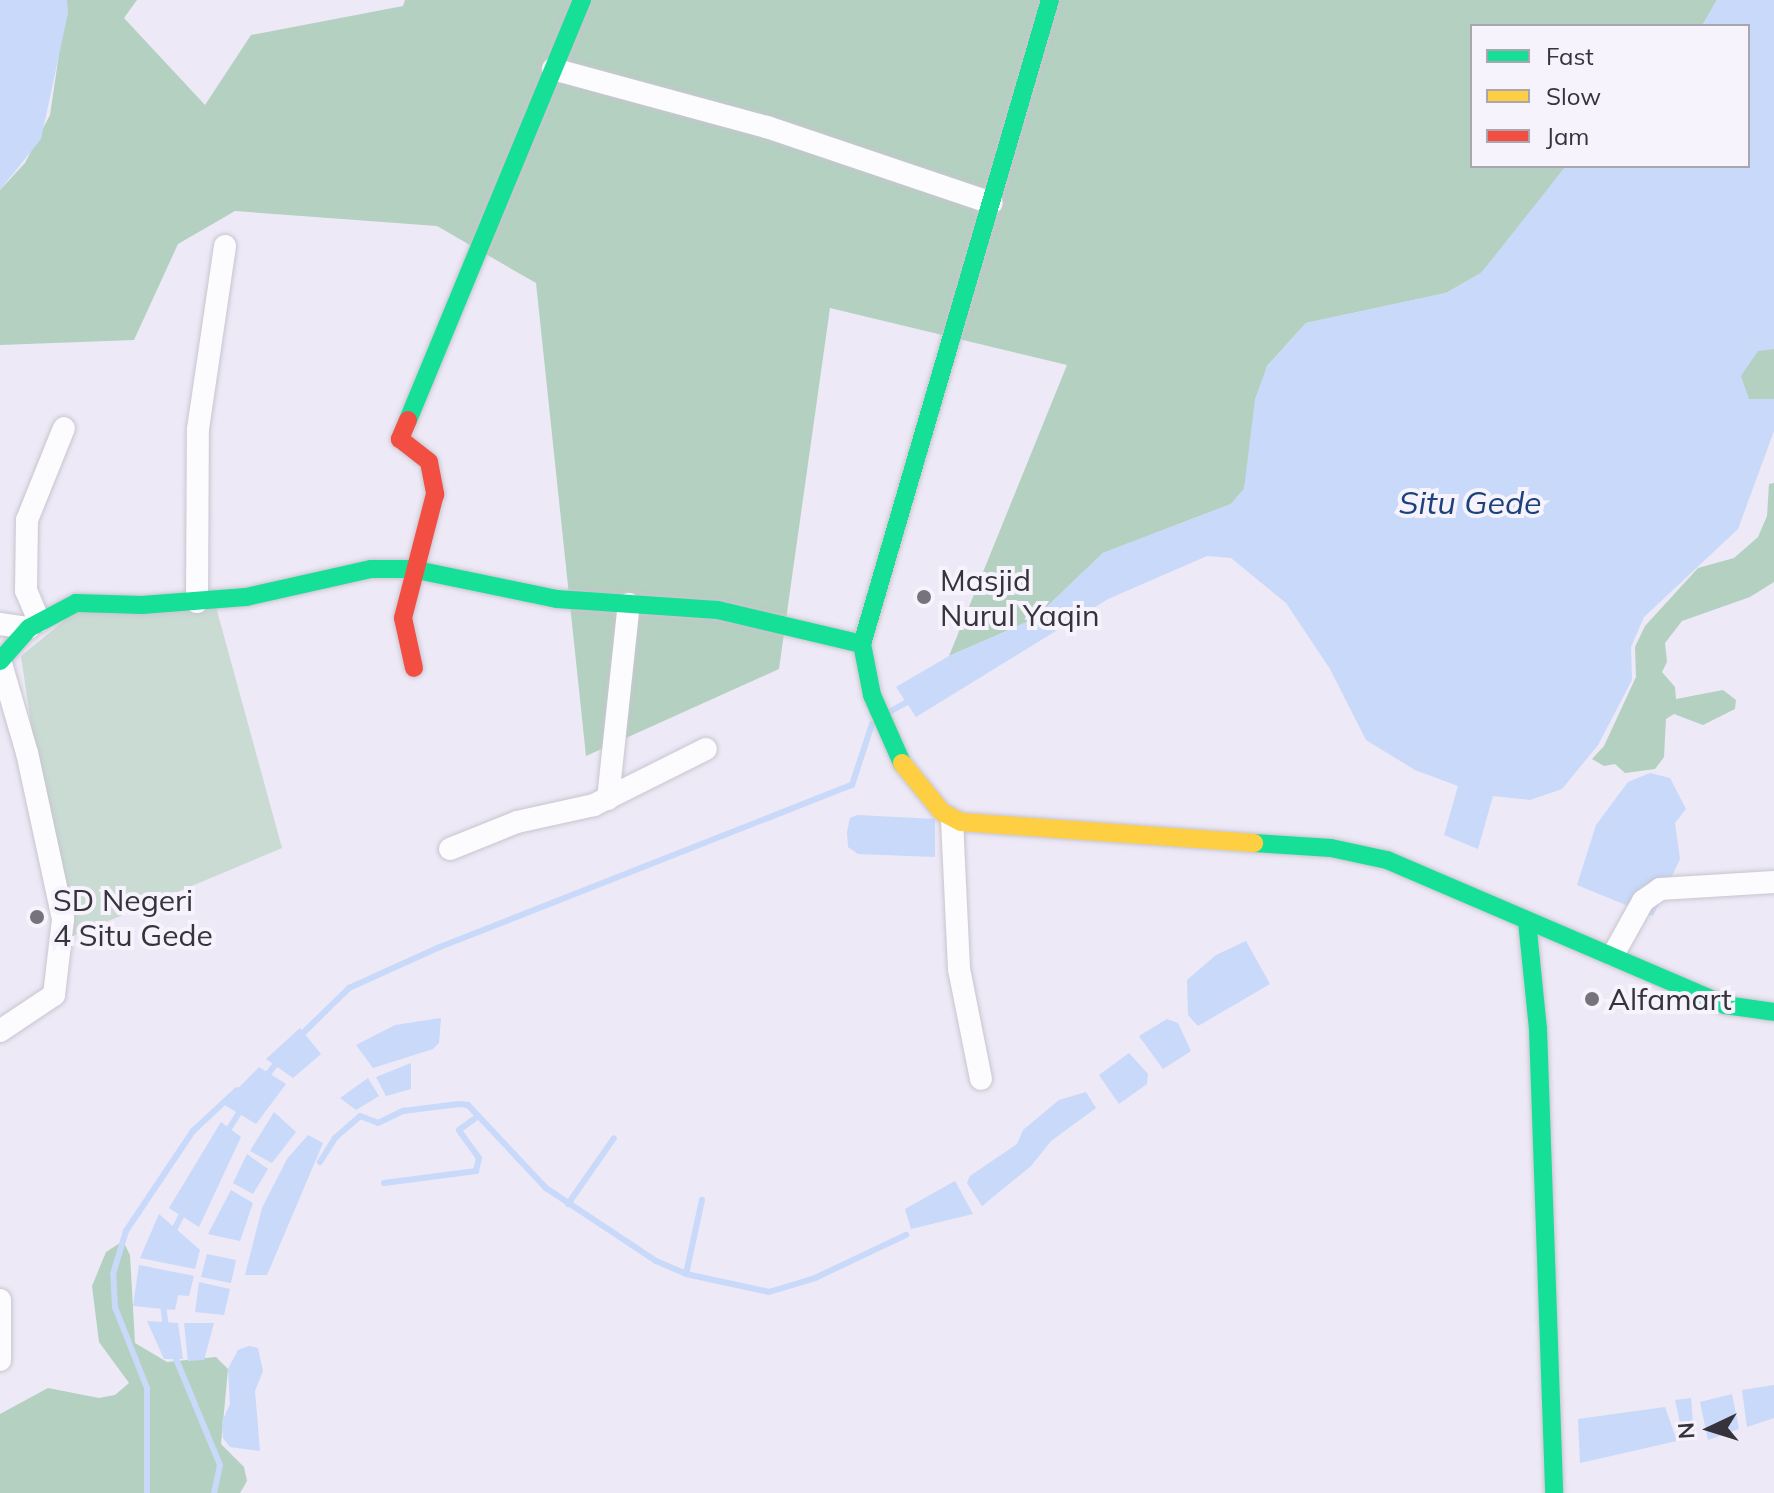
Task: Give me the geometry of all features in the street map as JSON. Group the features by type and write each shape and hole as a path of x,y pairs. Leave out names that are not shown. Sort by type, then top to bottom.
{"street":[{"path":"414,668 403,618 412,569 435,494 429,462 400,439 582,0"},
{"path":"1050,0 862,644 872,695 891,746 921,792 952,820 1355,852 1410,868 1725,1005 1774,1012"},
{"path":"553,69 767,127 991,203"},
{"path":"197,602 198,429 225,246"},
{"path":"34,625 26,591 27,520 64,428"},
{"path":"0,1031 54,995 63,919 27,753 0,660 34,625 76,603 197,602 308,587 371,569 412,569 557,599 718,610 862,644"},
{"path":"608,799 629,604"},
{"path":"0,624 34,625"},
{"path":"450,849 517,822 608,799 706,749"},
{"path":"952,820 959,969 981,1079"},
{"path":"1613,955 1643,901 1660,889 1774,882"},
{"path":"1527,921 1538,1029 1555,1408 1554,1493"},
{"path":"0,1300 0,1360"}],"shaded area":[{"path":"216,607 282,848 63,940 21,656 76,611"}],"green space":[{"path":"67,0 137,0 124,18 205,105 251,35 403,6 405,0 1717,0 1703,24 1470,24 1470,168 1564,168 1507,242 1481,273 1446,293 1306,323 1267,366 1244,489 1231,504 1103,553 1034,619 949,656 1067,365 830,308 779,669 586,756 536,283 437,226 235,211 178,244 134,340 0,345 0,190 25,163 50,115"},
{"path":"1774,307 1774,404 1767,409 1737,396 1742,329"},
{"path":"1774,483 1774,582 1750,597 1682,621 1665,643 1667,662 1662,672 1675,687 1676,699 1723,690 1736,700 1735,709 1703,725 1674,714 1666,719 1664,757 1655,769 1625,773 1615,764 1604,766 1592,759 1604,746 1636,677 1635,647 1645,626 1698,568 1734,558 1758,537 1767,516 1769,484"},
{"path":"123,1241 130,1255 135,1343 167,1362 216,1357 228,1369 221,1444 244,1467 247,1481 240,1493 0,1493 0,1414 48,1388 99,1398 115,1395 129,1383 99,1342 92,1286 106,1252"}],"water":[{"path":"0,0 67,0 68,13 41,139 0,190"},
{"name":"Situ Gede","path":"1717,0 1774,0 1774,349 1758,351 1741,376 1749,399 1774,399 1774,431 1738,529 1644,617 1631,647 1632,680 1598,745 1562,789 1530,800 1493,796 1478,849 1444,835 1458,786 1415,770 1366,740 1330,669 1286,603 1231,558 1207,556 1108,599 916,717 896,687 949,656 1034,619 1103,553 1231,504 1244,489 1255,399 1267,366 1306,323 1446,293 1481,273 1564,168 1750,168 1750,24 1703,24"},
{"path":"1650,773 1670,778 1686,809 1675,823 1680,859 1653,916 1577,885 1596,825 1628,782"},
{"path":"857,815 935,819 935,857 858,854 848,847 847,832 850,818"},
{"path":"1246,941 1270,984 1198,1026 1188,1015 1187,980 1216,955"},
{"path":"441,1018 439,1043 433,1049 373,1068 356,1045 395,1025"},
{"path":"1167,1019 1178,1023 1191,1051 1163,1069 1139,1036"},
{"path":"300,1028 321,1054 293,1078 266,1059"},
{"path":"1129,1053 1148,1074 1147,1084 1119,1104 1099,1075"},
{"path":"411,1063 411,1089 386,1096 376,1077"},
{"path":"259,1067 286,1084 256,1124 223,1104"},
{"path":"368,1078 379,1096 356,1110 340,1098"},
{"path":"1086,1092 1096,1108 1051,1141 1031,1166 982,1206 967,1183 970,1176 1017,1144 1023,1130 1059,1100"},
{"path":"274,1112 296,1132 272,1163 250,1151"},
{"path":"221,1122 241,1137 199,1227 169,1208"},
{"path":"308,1135 323,1143 267,1275 245,1275 262,1208 287,1159"},
{"path":"247,1154 268,1169 253,1194 233,1183"},
{"path":"955,1181 973,1214 911,1229 905,1209"},
{"path":"231,1190 253,1203 240,1241 208,1234"},
{"path":"159,1214 200,1250 195,1269 140,1258"},
{"path":"207,1254 236,1260 231,1283 201,1277"},
{"path":"139,1265 194,1276 189,1296 178,1295 175,1310 133,1306"},
{"path":"199,1282 230,1289 224,1315 195,1312"},
{"path":"147,1321 178,1323 183,1359 164,1359"},
{"path":"184,1323 214,1323 204,1360 188,1361"},
{"path":"249,1346 258,1348 263,1371 255,1391 260,1451 230,1447 223,1438 222,1422 230,1404 228,1369 238,1350"},
{"path":"1774,1385 1774,1418 1747,1427 1742,1390"},
{"path":"1732,1394 1739,1429 1708,1440 1700,1402"},
{"path":"1691,1398 1694,1436 1683,1437 1675,1400"},
{"path":"1665,1407 1677,1441 1580,1463 1578,1419"}],"waterway":[{"path":"891,711 913,699"},
{"path":"299,1037 349,988 440,947 852,785 872,724"},
{"path":"263,1080 279,1060"},
{"path":"147,1493 147,1388 115,1307 113,1274 126,1231 193,1131 237,1090"},
{"path":"320,1162 335,1138 360,1116 378,1123 403,1111 468,1105 546,1188 656,1261 686,1274 769,1292 815,1278 906,1235"},
{"path":"227,1132 242,1108"},
{"path":"384,1183 476,1171 479,1158 459,1130 478,1116"},
{"path":"568,1204 614,1138"},
{"path":"686,1274 702,1200"},
{"path":"172,1234 185,1209"},
{"path":"163,1304 166,1328"},
{"path":"174,1354 220,1465 214,1493"}],"traffic: fast":[{"path":"408,420 582,0"},
{"path":"902,763 872,695 862,644 1050,0"},
{"path":"0,661 29,628 76,603 142,605 246,597 371,569 412,569 557,599 718,610 862,644"},
{"path":"1254,843 1331,848 1387,860 1725,1005 1774,1012"},
{"path":"1527,921 1538,1029 1554,1493"}],"traffic: slow":[{"path":"902,763 942,812 961,822 1254,843"}],"traffic: jam":[{"path":"408,420 400,439 429,462 435,494 403,618 414,668"}],"place":[{"name":"Masjid Nurul Yaqin","path":"924,597"},
{"name":"SD Negeri 4 Situ Gede","path":"37,917"},
{"name":"Alfamart","path":"1592,999"}]}
